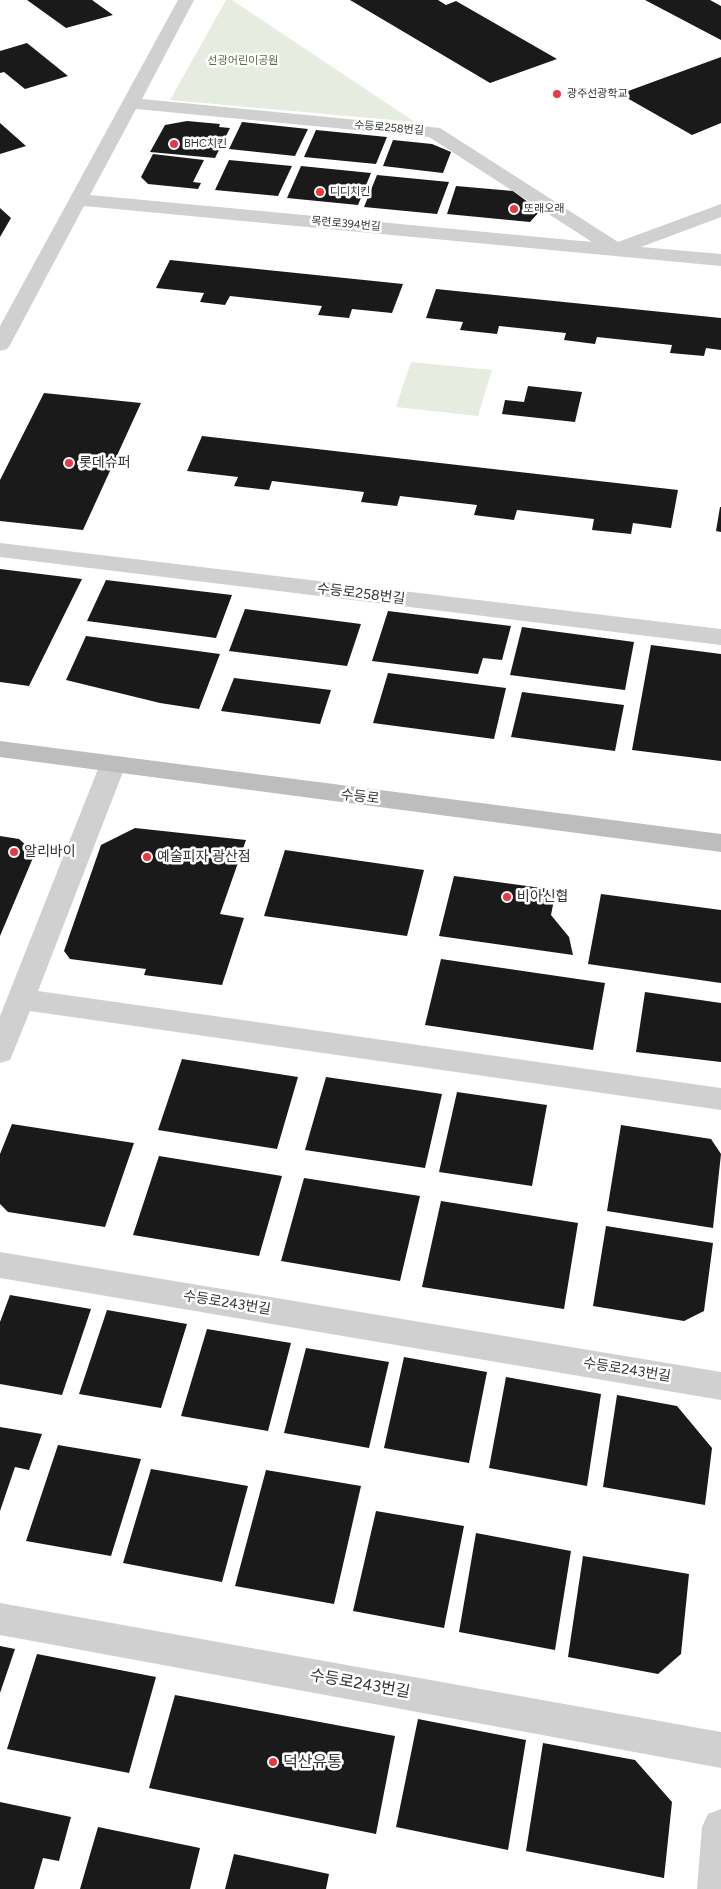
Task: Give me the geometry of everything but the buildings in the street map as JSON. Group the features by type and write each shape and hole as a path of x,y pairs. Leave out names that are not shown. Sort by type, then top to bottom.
{"street":[{"path":"0,345 186,0"},
{"name":"수등로258번길","path":"129,103 434,132 616,249"},
{"name":"목련로394번길","path":"77,200 721,260"},
{"name":"목련로394번길","path":"616,249 721,210"},
{"name":"수등로258번길","path":"0,550 721,637"},
{"name":"수등로","path":"0,749 721,843"},
{"path":"0,1052 112,764"},
{"path":"21,999 721,1099"},
{"name":"수등로243번길","path":"0,1266 721,1386"},
{"name":"수등로243번길","path":"0,1619 721,1750"},
{"path":"716,1889 721,1827"}],"green space":[{"name":"선광어린이공원","path":"226,0 232,0 415,122 170,100"},
{"path":"411,362 492,370 478,416 396,407"}],"place":[{"name":"광주선광학교","path":"557,94"},
{"name":"BHC치킨","path":"174,144"},
{"name":"디디치킨","path":"320,192"},
{"name":"또래오래","path":"514,209"},
{"name":"롯데슈퍼","path":"69,463"},
{"name":"알리바이","path":"14,852"},
{"name":"예술피자 광산점","path":"147,857"},
{"name":"비아신협","path":"507,897"},
{"name":"덕산유통","path":"273,1762"}]}
